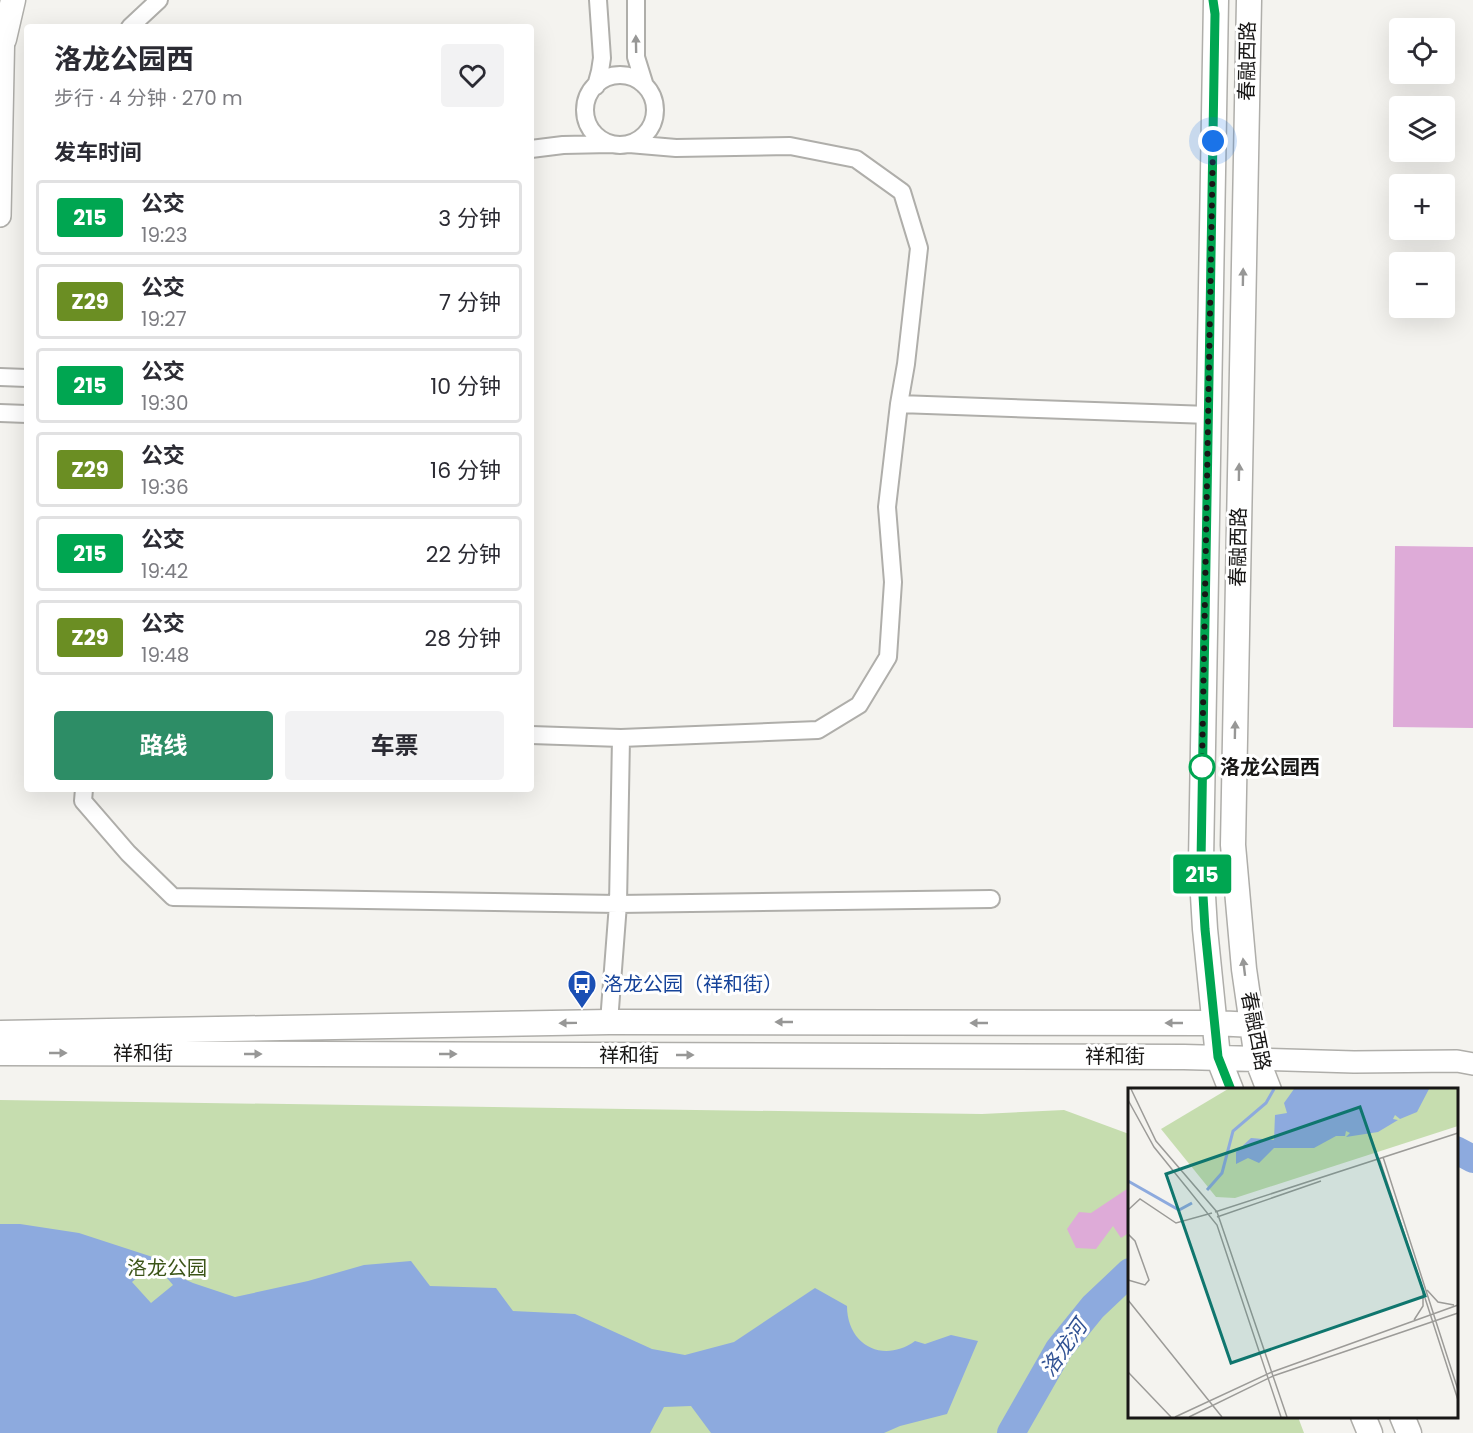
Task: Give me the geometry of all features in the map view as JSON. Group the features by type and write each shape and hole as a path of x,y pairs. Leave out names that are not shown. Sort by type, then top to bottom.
{"main road":[{"path":"4,39 14,0"},
{"name":"春融西路","path":"1215,5 1201,862 1205,929 1218,1057 1231,1088"},
{"name":"春融西路","path":"1250,6 1233,845 1244,969 1257,1059 1269,1088"},
{"name":"祥和街","path":"0,1033 609,1022 1215,1023 1253,1025"},
{"name":"祥和街","path":"0,1053 1218,1057 1257,1059"},
{"path":"1364,1418 1370,1433"},
{"path":"1403,1418 1409,1433"}],"street":[{"path":"0,216 5,0"},
{"path":"133,24 159,0"},
{"path":"596,86 602,58 598,0"},
{"path":"636,0 636,57 645,86"},
{"path":"611,144 603,141 590,128 586,119 587,101 590,93 603,80 621,76 638,80 645,86 651,93 656,111 651,128 638,141 629,144"},
{"path":"563,145 576,135 586,119"},
{"path":"654,120 662,137 676,148"},
{"path":"534,149 563,145 611,144 676,148 790,146 856,159 903,192 919,248 886,507 893,582 888,657 859,705 818,730 621,738 534,735"},
{"path":"0,377 24,378"},
{"path":"898,404 1209,415"},
{"path":"0,413 24,414"},
{"path":"609,1022 618,903 621,738"},
{"path":"84,792 83,801 128,853 173,897 618,903 991,899"},
{"path":"1257,1059 1354,1062 1457,1061 1473,1064"}],"green space":[{"name":"洛龙公园","path":"0,1100 982,1114 1064,1110 1128,1134 1128,1418 1298,1418 1304,1433 0,1433"}],"water":[{"path":"0,1224 20,1224 79,1233 171,1263 160,1270 154,1263 132,1282 151,1303 173,1285 167,1278 173,1274 235,1297 308,1281 364,1265 411,1261 430,1286 496,1288 513,1311 575,1314 652,1349 685,1355 734,1342 815,1288 847,1306 853,1331 869,1347 891,1351 903,1348 915,1341 925,1344 951,1335 978,1341 947,1414 900,1426 884,1433 711,1433 691,1406 664,1407 650,1433 0,1433"}],"building":[{"path":"1395,546 1473,547 1473,728 1393,727"},
{"path":"1128,1188 1128,1233 1121,1238 1113,1226 1096,1249 1076,1248 1067,1229 1079,1212 1091,1213"}],"waterway":[{"name":"洛龙河","path":"1458,1151 1473,1159"},
{"name":"洛龙河","path":"1011,1433 1059,1349 1093,1307 1128,1274"}],"bus line":[{"name":"215","path":"1213,0 1215,14 1201,862 1205,929 1218,1057 1230,1088"}],"place":[{"name":"洛龙公园西","path":"1202,767"},
{"name":"洛龙公园（祥和街）","path":"582,1010"}],"route":[{"path":"1202,767 1213,141"}]}
